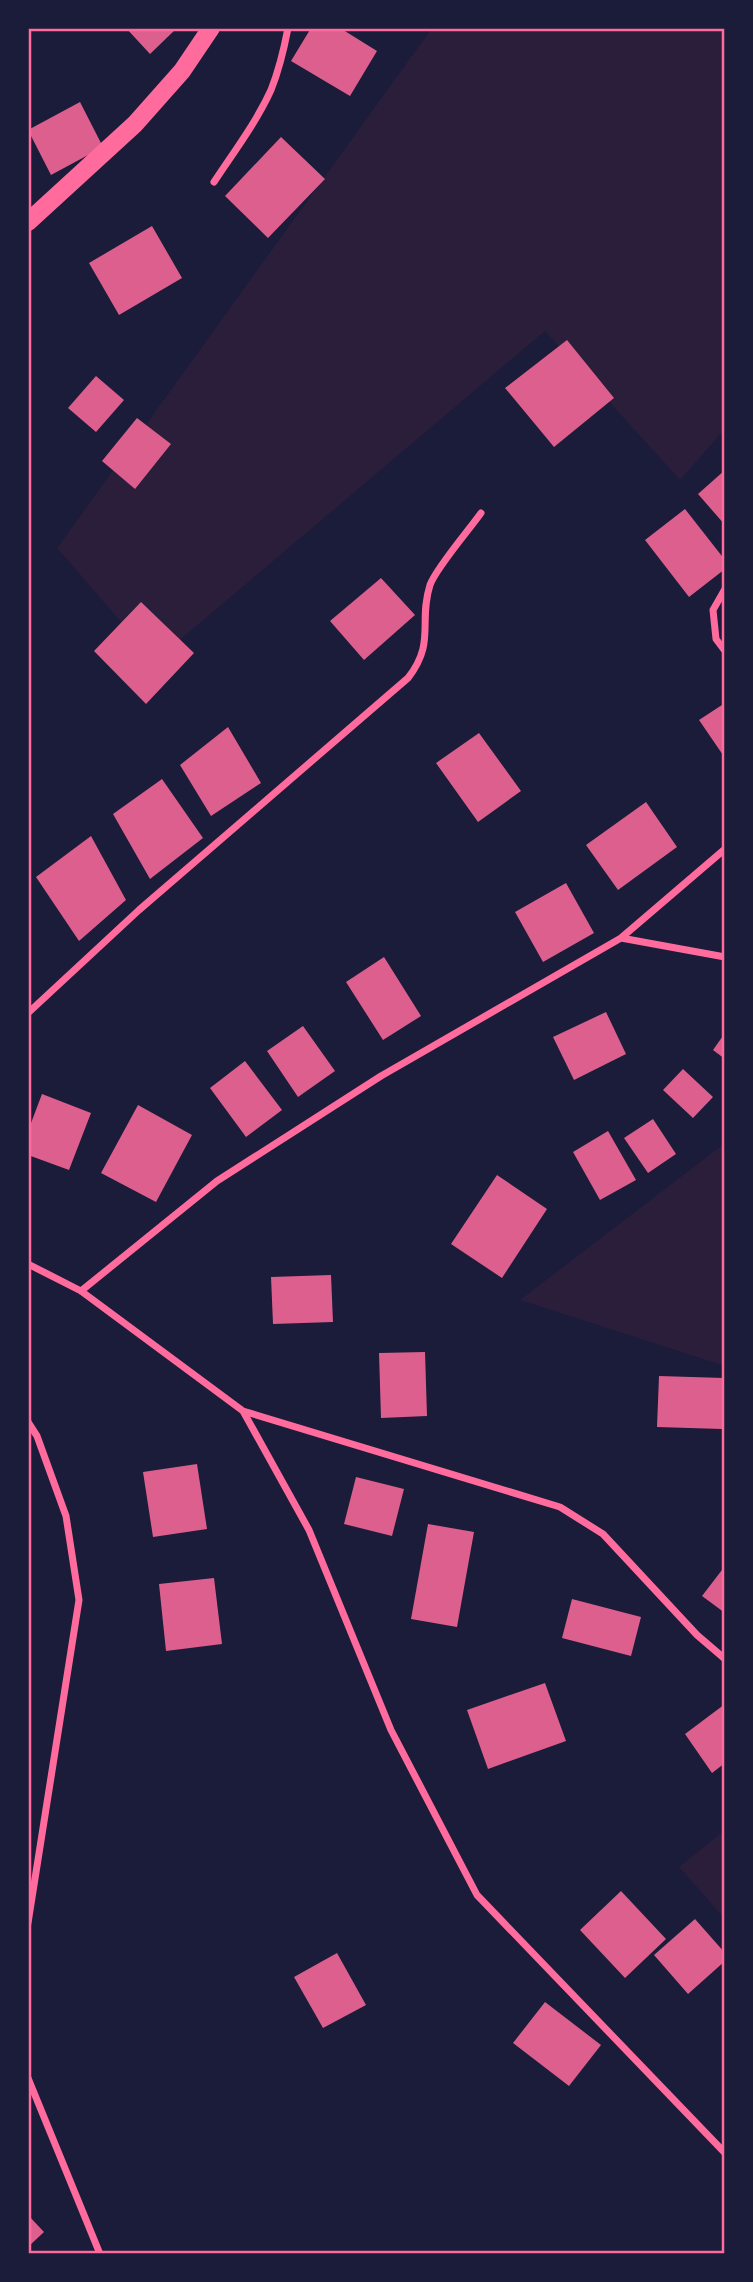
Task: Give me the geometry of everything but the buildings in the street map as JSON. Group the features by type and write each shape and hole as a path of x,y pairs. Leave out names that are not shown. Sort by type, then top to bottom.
{"main road":[{"path":"28,222 135,124 182,71 211,28"}],"street":[{"path":"214,183 270,91 281,63 288,28"},
{"path":"28,1013 139,910 408,678 424,652 424,608 431,582 481,513"},
{"path":"725,589 713,610 716,639 725,651"},
{"path":"81,1291 217,1181 380,1076 621,938 725,849"},
{"path":"621,938 725,957"},
{"path":"28,1265 81,1291 243,1411 560,1507 603,1534 697,1635 725,1659"},
{"path":"243,1411 310,1530 391,1730 477,1895 725,2153"},
{"path":"28,1422 37,1436 66,1516 79,1600 28,1923"},
{"path":"28,2078 100,2254"}],"shaded area":[{"path":"432,28 725,28 725,429 680,480 545,331 155,661 57,548"},
{"path":"725,1143 725,1366 520,1300"},
{"path":"725,1830 725,1919 679,1867"}]}
